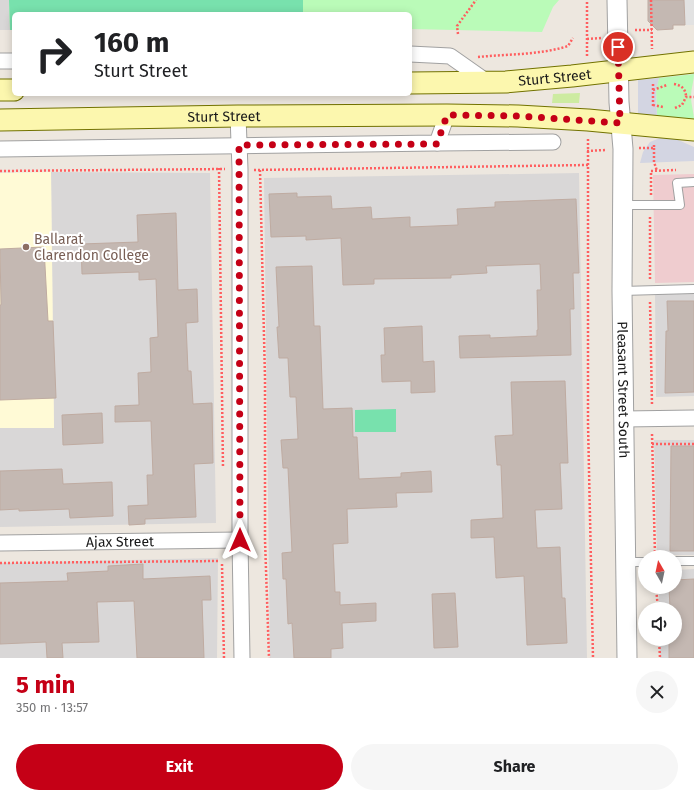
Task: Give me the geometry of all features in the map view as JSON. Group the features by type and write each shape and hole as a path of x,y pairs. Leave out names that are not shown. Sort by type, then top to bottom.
{"main road":[{"name":"Sturt Street","path":"412,83 487,82 572,76 694,62"},
{"path":"0,90 12,90"},
{"name":"Sturt Street","path":"0,120 238,116 518,116 694,130"}],"street":[{"name":"Pleasant Street South","path":"617,0 620,123 623,149 622,291 627,658"},
{"path":"412,54 450,56 487,82"},
{"path":"0,61 12,61"},
{"path":"437,144 447,115"},
{"path":"238,116 242,658"},
{"name":"Sturt Street","path":"0,149 553,142"},
{"path":"624,419 694,418"},
{"name":"Ajax Street","path":"0,543 240,540"}],"lane":[{"path":"622,205 680,205 677,183 694,182"},
{"path":"622,291 694,289"},
{"path":"682,561 694,561"},
{"path":"625,562 638,562"}],"path":[{"path":"458,34 457,26 476,0"},
{"path":"587,0 587,39"},
{"path":"651,0 652,30"},
{"path":"454,58 535,52 560,48 568,46 573,38"},
{"path":"652,90 669,84 677,84 685,90 686,96 682,105 678,108 670,108 653,104"},
{"path":"686,96 694,97"},
{"path":"654,148 654,162 657,171"},
{"path":"269,658 265,540 265,378 260,170 588,165 588,415 593,658"},
{"path":"0,171 218,168 223,474"},
{"path":"652,404 650,290 651,171 679,170"},
{"path":"655,550 652,444 694,444"},
{"path":"0,563 218,561"},
{"path":"222,564 224,658"},
{"path":"659,646 660,658"}],"shaded area":[{"path":"0,0 9,0 10,30 0,30"},
{"path":"684,0 694,0 694,25 685,25"},
{"path":"659,78 656,92 657,117 638,114 638,80"},
{"path":"660,138 676,139 694,147 694,161 640,163 643,152 650,142"},
{"path":"51,172 210,173 216,523 0,527 0,428 54,427"},
{"name":"Ballarat Clarendon College","path":"51,172 54,428 0,428 0,173"},
{"path":"579,173 587,658 270,658 264,178"},
{"path":"694,174 694,282 655,283 653,175"},
{"path":"655,293 694,293 694,396 656,397"},
{"path":"654,440 694,440 694,555 682,555 682,550 657,550"},
{"path":"218,558 217,658 0,658 0,563"},
{"path":"694,569 694,658 660,658 659,646 682,646 682,602 659,602 659,594 682,594 682,570"}],"green space":[{"path":"9,0 559,0 553,7 542,32 412,29 412,12 12,12 12,30 10,30"},
{"path":"9,0 303,0 303,12 12,12 12,30 10,30"},
{"path":"694,74 691,90 691,102 694,121 657,117 656,89 659,78"},
{"path":"580,93 579,103 552,103 553,94"},
{"path":"396,409 396,432 355,432 355,410"}],"building":[{"path":"648,0 684,0 685,25 673,25 673,29 657,30 648,21"},
{"path":"297,193 297,197 331,196 332,209 371,207 372,219 410,217 410,227 458,225 457,209 495,207 495,202 576,199 579,273 573,273 574,309 570,309 571,355 460,358 459,336 490,335 490,338 537,336 537,290 541,290 540,264 486,266 487,273 451,275 451,278 374,279 374,284 343,285 341,238 306,240 306,236 271,237 269,194"},
{"path":"176,213 178,290 197,289 198,322 186,323 188,371 191,371 193,404 212,403 213,463 194,464 196,517 145,519 145,524 129,525 128,506 148,505 147,475 153,475 151,421 115,422 115,406 139,405 138,373 151,372 150,338 158,337 156,279 139,280 139,272 82,274 81,244 138,242 137,215"},
{"path":"44,247 48,321 53,321 56,398 0,400 0,249"},
{"path":"312,266 314,326 320,326 323,409 352,408 353,437 357,437 359,479 401,477 401,473 431,471 432,492 396,493 397,507 347,509 348,543 333,544 335,592 340,592 340,605 376,603 376,621 342,623 343,648 331,649 331,658 294,658 292,623 288,624 286,579 283,579 282,553 292,552 288,468 283,468 281,440 298,439 296,397 290,397 288,358 279,358 276,267"},
{"path":"667,301 694,301 694,392 665,393 666,331 668,331"},
{"path":"422,326 423,362 434,361 435,392 411,393 411,381 382,382 381,355 385,355 384,328"},
{"path":"565,381 568,463 560,463 562,509 535,510 537,548 560,547 562,598 565,598 567,643 527,645 524,576 496,578 494,537 471,538 471,520 503,518 501,465 497,465 495,436 513,435 511,382"},
{"path":"102,413 103,443 63,445 62,415"},
{"path":"671,446 694,446 694,551 670,550"},
{"path":"62,469 63,484 112,482 113,516 70,518 69,509 19,511 19,509 0,510 0,471"},
{"path":"143,564 143,579 210,576 211,600 202,600 204,658 137,658 134,601 97,602 99,642 62,643 63,658 47,658 46,642 0,644 0,583 68,581 67,573 108,571 108,566"},
{"path":"694,579 694,658 669,658 669,646 682,646 682,602 670,602 669,594 682,594 682,580"},
{"path":"455,593 458,647 434,648 432,594"}],"place":[{"name":"Ballarat Clarendon College","path":"26,247"}],"route":[{"path":"240,540 239,145 437,144 447,115 518,116 620,123 618,47"}]}
